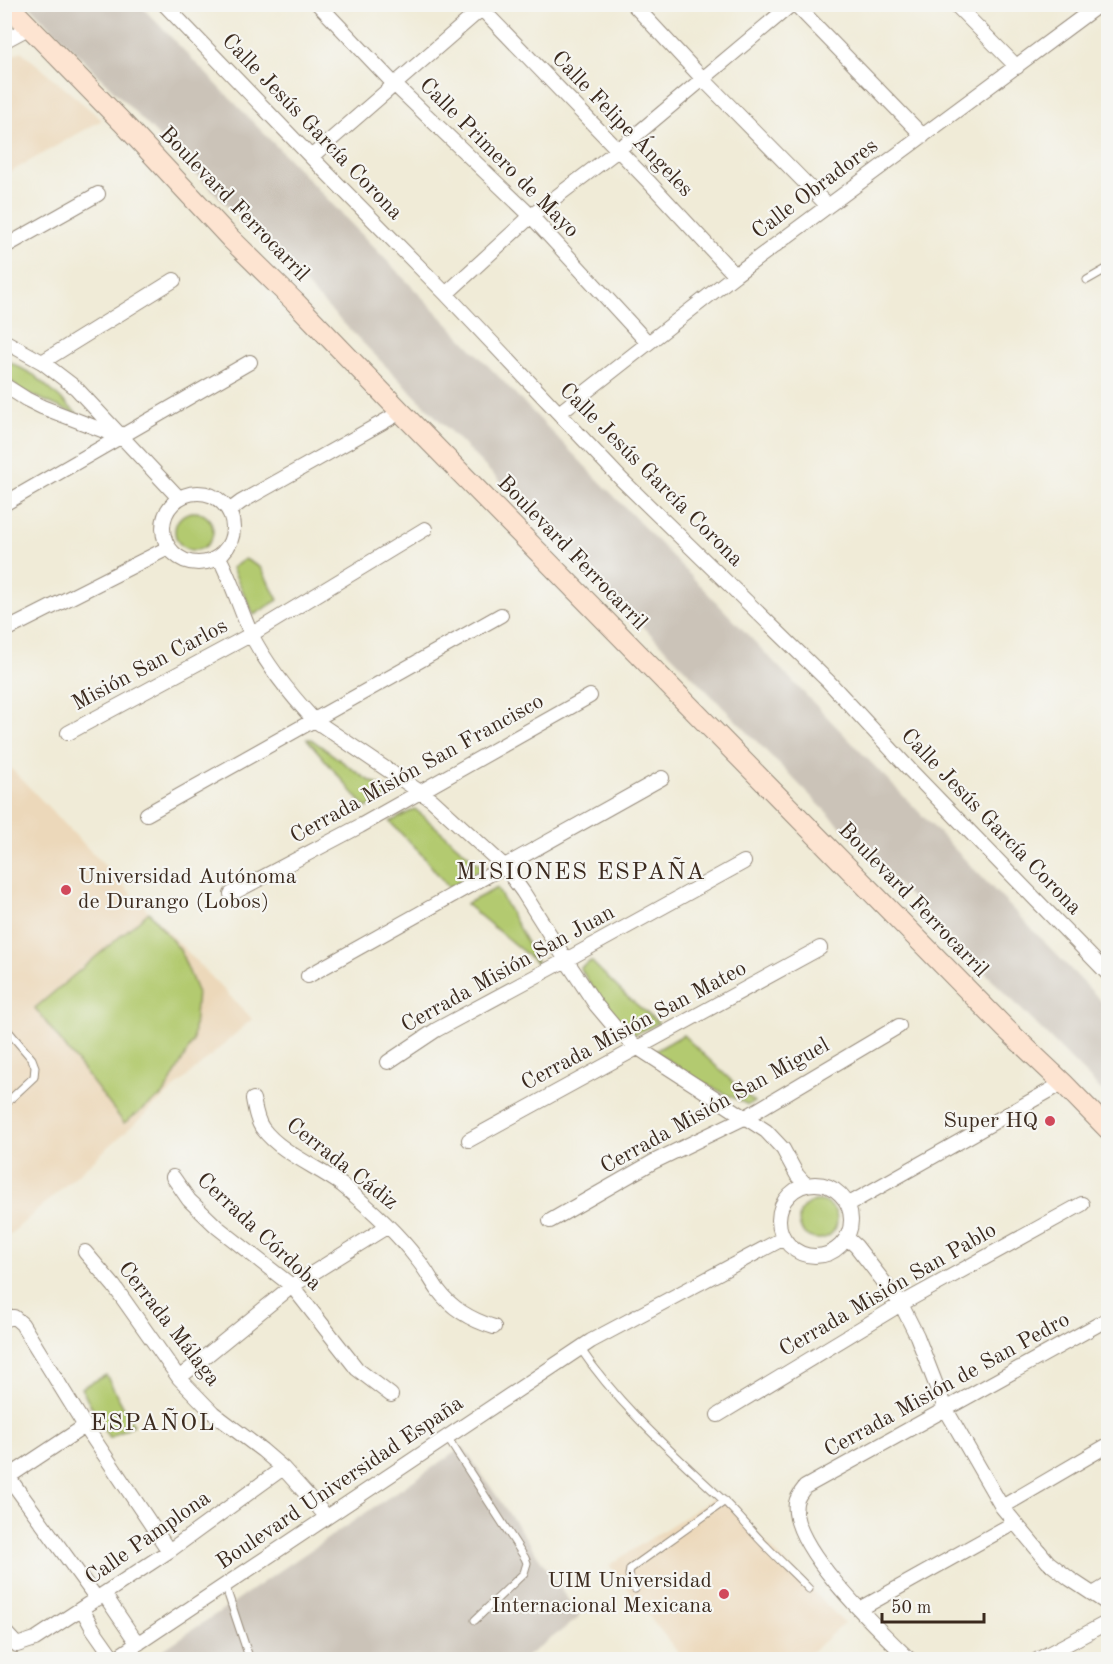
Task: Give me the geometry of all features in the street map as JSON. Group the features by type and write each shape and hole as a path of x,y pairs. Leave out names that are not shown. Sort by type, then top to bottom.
{"main road":[{"name":"Boulevard Ferrocarril","path":"7,4 231,239 1006,1029 1108,1129"}],"street":[{"name":"Calle Primero de Mayo","path":"318,4 395,85 531,216 648,344"},
{"path":"633,4 828,206"},
{"path":"446,294 531,216 618,150 793,4 923,136"},
{"path":"955,4 1017,66"},
{"path":"1101,4 1108,11"},
{"name":"Calle Obradores","path":"559,413 735,275 1101,4"},
{"path":"311,157 482,6"},
{"name":"Calle Felipe Ángeles","path":"482,6 735,275"},
{"name":"Calle Jesús García Corona","path":"173,7 311,157 446,294 622,480 828,681 911,771 1108,974"},
{"path":"4,41 30,27"},
{"path":"4,247 98,194"},
{"path":"42,362 174,280"},
{"path":"4,341 42,362 76,388 179,498"},
{"path":"4,504 250,362"},
{"path":"4,385 42,407 121,437"},
{"path":"229,511 241,502 401,412"},
{"path":"199,492 211,494 222,501 229,511 233,522 233,535 229,546 219,557 210,562 195,564 183,560 168,548 163,535 163,522 174,501 187,494 199,492"},
{"name":"Misión San Carlos","path":"68,733 252,634 425,529"},
{"path":"4,631 168,548"},
{"path":"219,557 227,571 252,634 277,676 299,704 314,720 432,800 505,867 596,1005 618,1031 638,1048 766,1131 783,1149 797,1175 805,1184"},
{"path":"147,814 501,615"},
{"name":"Cerrada Misión San Francisco","path":"231,894 308,855 590,696"},
{"path":"308,976 662,778"},
{"name":"Cerrada Misión San Juan","path":"388,1062 436,1030 744,862"},
{"name":"Cerrada Misión San Mateo","path":"469,1140 820,948"},
{"name":"Cerrada Misión San Miguel","path":"550,1221 653,1162 746,1117 899,1026"},
{"path":"849,1204 1063,1083"},
{"name":"Cerrada Cádiz","path":"253,1099 262,1128 275,1142 341,1185 388,1226 418,1260 450,1304 481,1323 494,1327"},
{"name":"Cerrada Córdoba","path":"173,1177 189,1200 217,1227 292,1286 357,1369 391,1395"},
{"path":"818,1183 830,1186 841,1193 849,1204 851,1222 848,1238 833,1252 821,1257 812,1257 789,1246 784,1238 779,1225 779,1212 784,1200 805,1184 818,1183"},
{"name":"Cerrada Misión San Pablo","path":"718,1415 901,1304 1082,1204"},
{"path":"179,1378 292,1286 388,1226"},
{"name":"Boulevard Universidad España","path":"115,1659 585,1345 784,1238"},
{"path":"848,1238 901,1304 917,1336 945,1408 1002,1507 1048,1562 1108,1604"},
{"name":"Cerrada Málaga","path":"85,1252 114,1286 179,1378 213,1413 283,1468 327,1517"},
{"path":"4,1320 14,1317 22,1324 169,1551"},
{"name":"Cerrada Misión de San Pedro","path":"860,1610 825,1570 805,1538 797,1518 796,1502 805,1487 1108,1319"},
{"path":"86,1426 6,1474 100,1597 139,1643"},
{"path":"1002,1507 1108,1445"},
{"name":"Calle Pamplona","path":"4,1631 17,1645 35,1639 169,1551 283,1468"},
{"path":"910,1659 860,1610 1014,1523"},
{"path":"1093,1594 1108,1585"},
{"path":"82,1609 93,1629 115,1659"},
{"path":"1037,1659 1108,1622"}],"lane":[{"path":"1087,280 1108,268"},
{"path":"4,1026 32,1059 35,1067 34,1077 4,1105"},
{"path":"585,1345 594,1370 625,1405 809,1588"},
{"path":"447,1437 527,1563 524,1573 475,1620"},
{"path":"635,1589 629,1575 630,1569 725,1502"},
{"path":"225,1585 249,1657 241,1659"}],"shaded area":[{"path":"29,5 140,5 1108,1008 1108,1097"},
{"path":"21,51 102,120 5,175 5,60"},
{"name":"Universidad Autónoma de Durango (Lobos)","path":"4,761 252,1019 5,1239 4,1239"},
{"path":"463,1447 580,1617 523,1659 148,1660"},
{"name":"UIM Universidad Internacional Mexicana","path":"719,1495 844,1623 804,1659 683,1659 609,1565"}],"green space":[{"path":"4,359 34,375 81,417 19,389 5,375"},
{"path":"194,512 207,518 213,531 207,544 194,550 181,544 175,531 181,518"},
{"path":"245,559 261,568 278,600 254,615 232,568"},
{"path":"307,739 311,739 365,778 394,793 366,808"},
{"path":"415,809 483,868 449,888 422,855 390,822"},
{"path":"497,888 539,965 466,904"},
{"path":"149,912 180,950 197,991 193,1041 164,1094 124,1123 35,1008"},
{"path":"591,961 625,995 659,1023 632,1035 604,1006 580,968"},
{"path":"683,1035 754,1102 748,1105 697,1080 655,1051"},
{"path":"818,1201 832,1206 837,1220 832,1234 818,1239 804,1234 799,1220 804,1206"},
{"path":"106,1375 133,1425 109,1438 81,1388"}],"place":[{"name":"Universidad Autónoma de Durango (Lobos)","path":"66,890"},
{"name":"Super HQ","path":"1050,1121"},
{"name":"UIM Universidad Internacional Mexicana","path":"724,1594"}],"district":[{"name":"MISIONES ESPAÑA","path":"581,873"},
{"name":"ESPAÑOL","path":"153,1424"}]}
